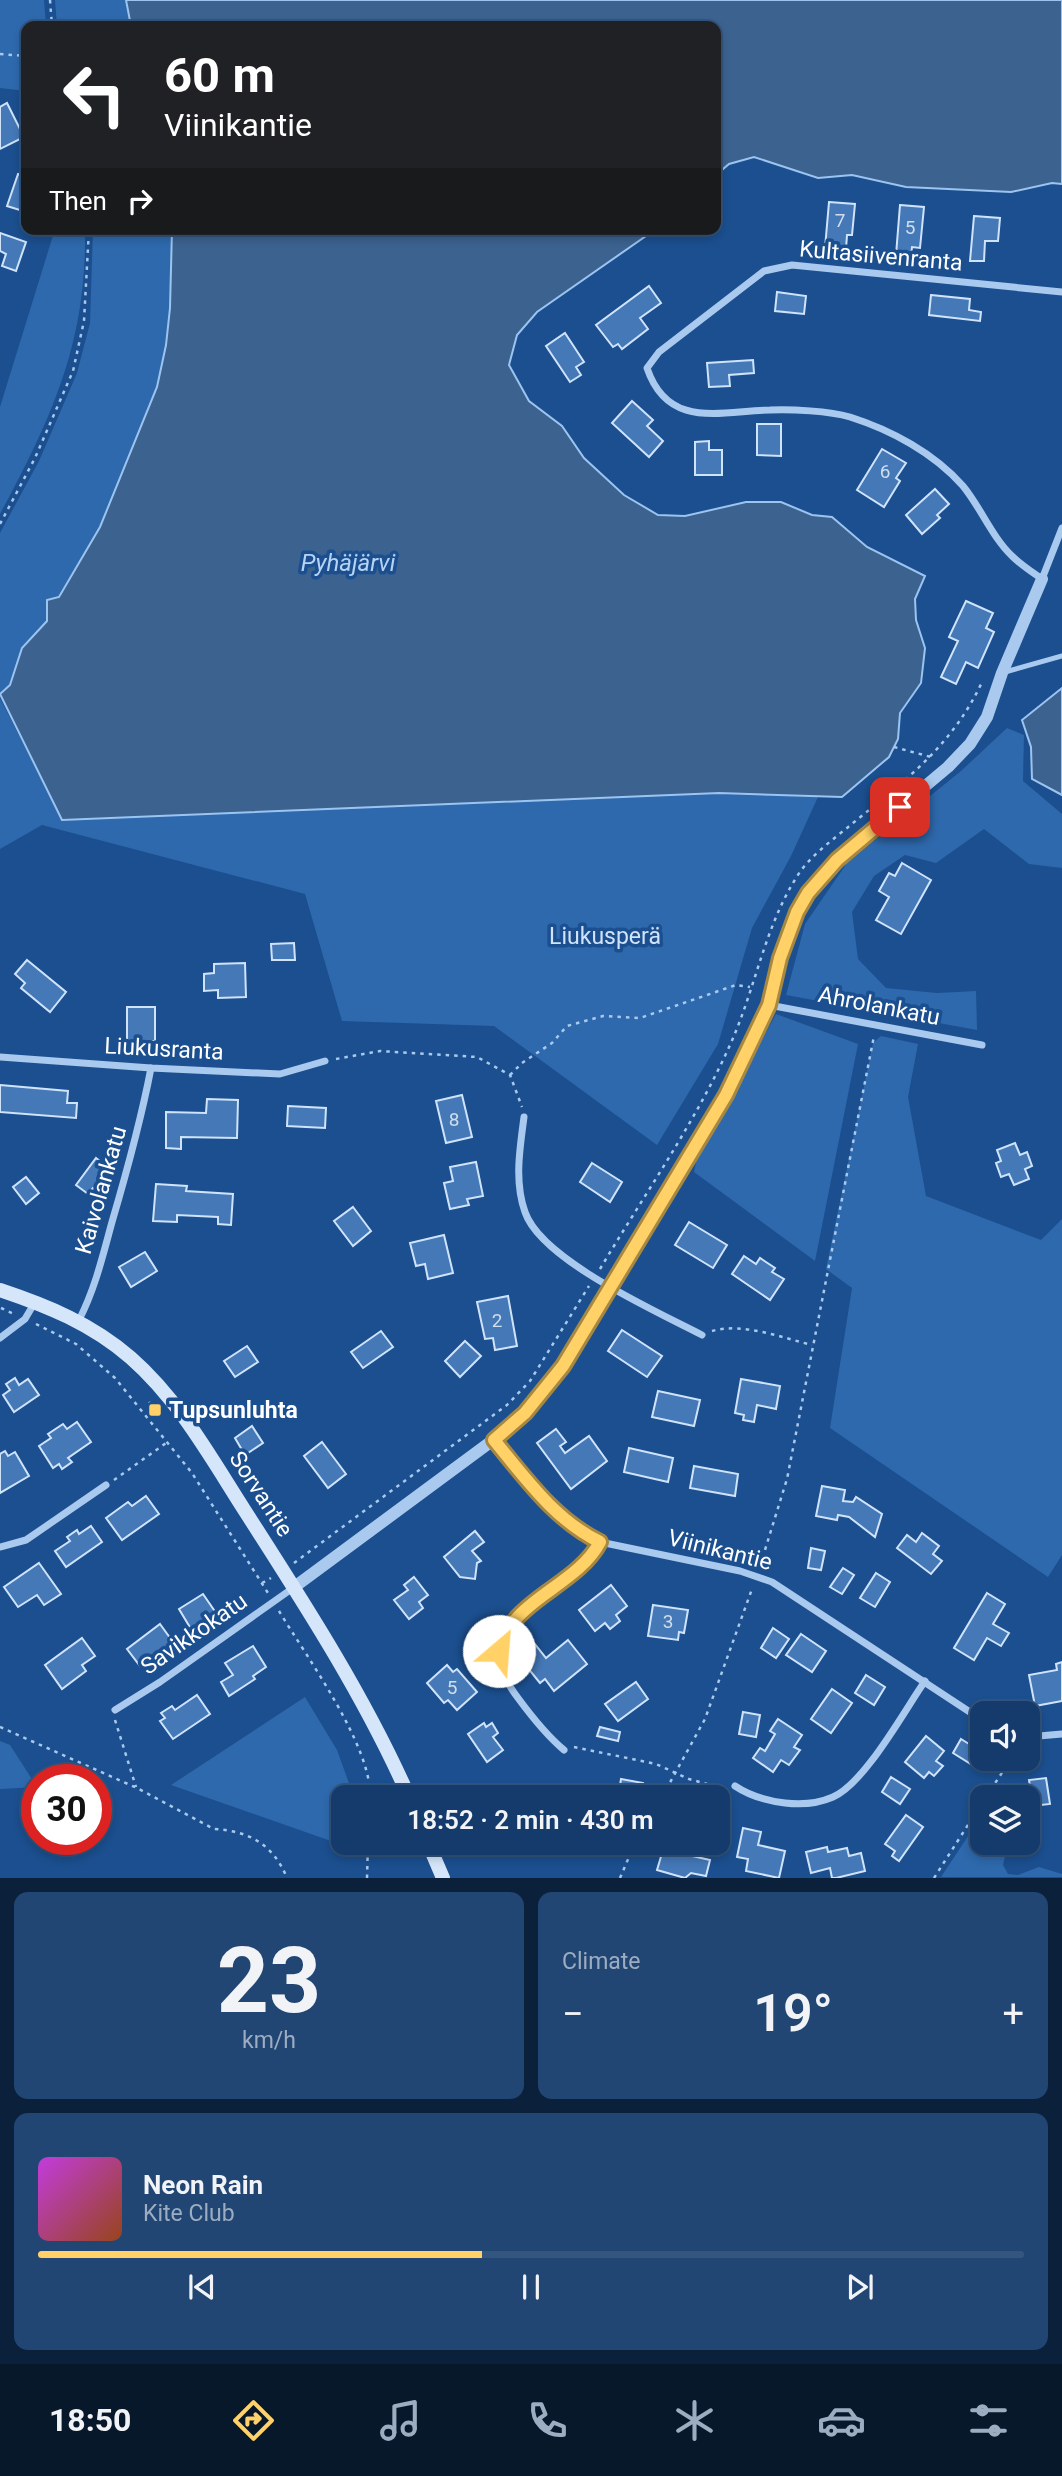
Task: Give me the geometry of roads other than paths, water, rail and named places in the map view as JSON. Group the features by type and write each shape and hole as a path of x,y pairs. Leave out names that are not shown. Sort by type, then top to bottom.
{"main road":[{"name":"Sorvantie","path":"0,1290 79,1320 133,1359 169,1398 283,1571 363,1705 403,1785"},
{"path":"433,1855 443,1878"}],"street":[{"name":"Kultasiivenranta","path":"1042,579 1011,555 962,486 910,443 873,425 846,416 771,410 705,416 679,408 653,385 647,368 659,352 764,271 792,265 1062,292"},
{"path":"293,1588 494,1440 525,1413 563,1366 726,1095 769,1005 780,958 797,912 819,879 837,860 962,754 987,717 1002,673 1062,528"},
{"name":"Ahrolankatu","path":"769,1005 982,1045"},
{"name":"Liukusranta","path":"0,1057 151,1069 279,1074 325,1060"},
{"name":"Kaivolankatu","path":"79,1320 91,1296 140,1126 151,1069"},
{"path":"524,1117 519,1183 525,1214 538,1233 554,1249 611,1287 702,1335"},
{"path":"0,1338 25,1319 35,1302"},
{"name":"Viinikantie","path":"494,1440 548,1505 577,1530 600,1542 757,1575 786,1589 970,1712"},
{"path":"0,1547 26,1540 106,1485"},
{"path":"564,1750 542,1729 510,1688 501,1671 499,1651 504,1634 514,1620 582,1566 600,1542"},
{"name":"Savikkokatu","path":"115,1710 149,1690 293,1588"},
{"path":"735,1786 754,1796 776,1802 808,1804 834,1797 850,1787 870,1762 925,1681"},
{"path":"1040,1736 1062,1734"}],"lane":[{"path":"1002,673 1062,656"}],"water":[{"path":"126,0 1062,0 1062,184 1052,183 1011,192 906,187 852,175 818,178 754,157 729,164 721,171 721,21 130,21"},
{"name":"Pyhäjärvi","path":"172,235 647,235 537,312 517,335 509,365 529,401 562,426 584,458 624,495 658,515 685,516 746,502 781,502 812,515 832,517 867,547 925,576 915,599 916,620 925,648 921,683 900,713 898,739 889,757 842,797 719,793 62,820 0,694 10,685 22,648 47,621 47,600 59,597 100,527 157,387 170,308"},
{"path":"1062,688 1062,795 1032,779 1031,747 1022,720"}],"place":[{"name":"Tupsunluhta","path":"155,1410"}],"park label":[{"name":"Liukusperä","path":"605,936"}]}
